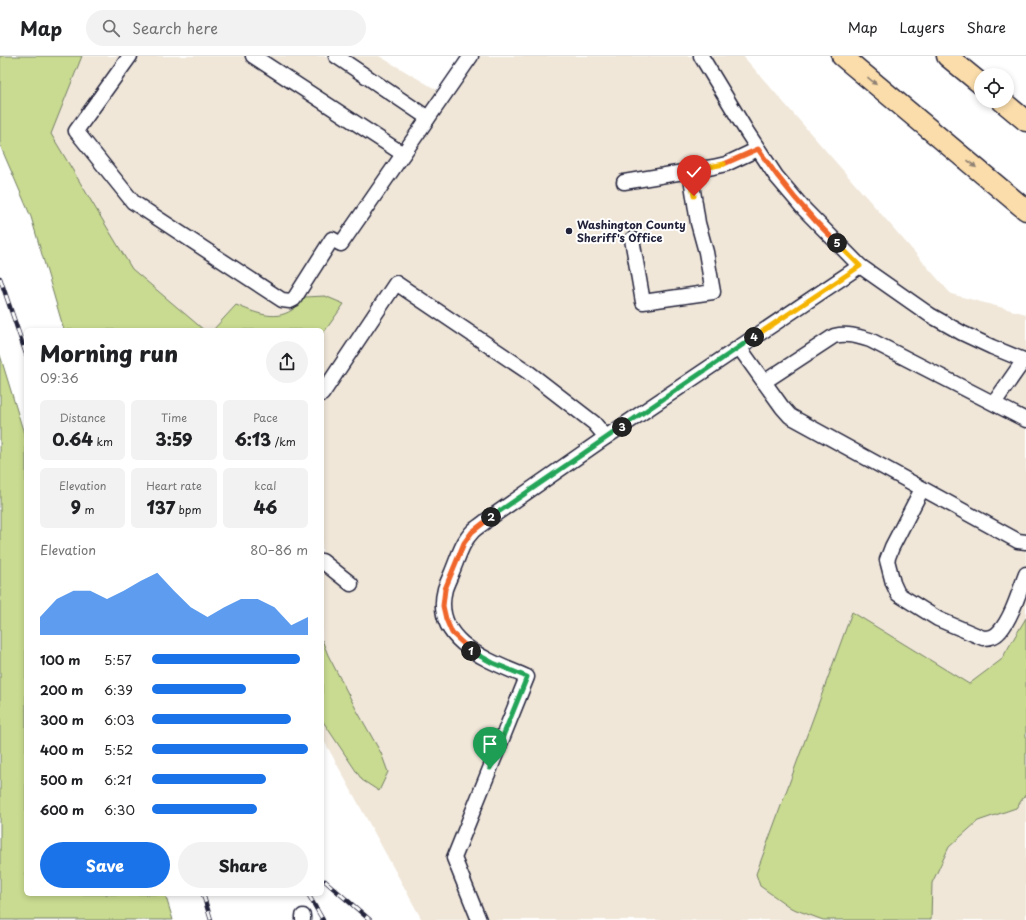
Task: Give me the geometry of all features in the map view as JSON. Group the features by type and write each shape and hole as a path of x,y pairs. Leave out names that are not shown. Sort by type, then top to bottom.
{"highway":[{"path":"842,56 1026,210"},
{"path":"947,56 974,78"},
{"path":"1010,108 1026,121"}],"street":[{"path":"130,56 76,131 133,202 282,300 290,301 294,299 332,239 341,244 471,56"},
{"path":"253,56 403,154"},
{"path":"336,56 428,118"},
{"path":"701,56 776,176 804,209 860,266 930,315 962,334 1025,360 994,403"},
{"path":"624,182 726,164 758,149"},
{"path":"632,239 643,302 713,292 706,252 698,223 690,171"},
{"path":"479,920 454,858 527,677 493,663 472,651 452,633 446,619 443,606 445,589 464,543 472,532 488,520 606,437 860,266"},
{"path":"324,391 396,283 528,372 594,423 606,437"},
{"path":"764,382 834,336 851,334 870,340 1026,420"},
{"path":"739,347 790,416 1018,541 1026,542"},
{"path":"922,489 892,547 887,560 893,583 898,594 938,619 983,638 990,638 999,632 1010,613 1026,574"},
{"path":"324,563 350,584"}],"shaded area":[{"path":"81,56 379,56 444,94 475,56 743,56 951,294 1026,314 1026,920 422,920 324,741 324,328 108,328 29,150"}],"green space":[{"path":"0,56 82,56 51,134 132,269 202,328 63,328 31,217 0,145"},
{"path":"325,296 344,304 324,332 324,328 215,328 236,305 271,316 285,314 297,306 305,297"},
{"path":"0,355 24,433 24,896 166,896 173,920 0,920"},
{"path":"852,612 969,684 1001,660 1026,618 1026,794 1016,808 978,821 949,847 932,883 931,920 823,920 791,908 760,886 756,874"},
{"path":"324,645 356,709 381,753 388,772 379,791 362,780 324,723"}],"railway":[{"path":"0,278 24,348"},
{"path":"325,881 370,920"},
{"path":"204,896 211,920"},
{"path":"309,896 323,920"}],"place":[{"name":"Washington County Sheriff's Office","path":"569,231"}],"route":[{"path":"490,768 527,677 493,663 472,651 452,633 446,619 443,606 445,589 464,543 472,532 606,437 860,266 804,209 776,176 758,149 726,164 690,171 694,196"}]}
